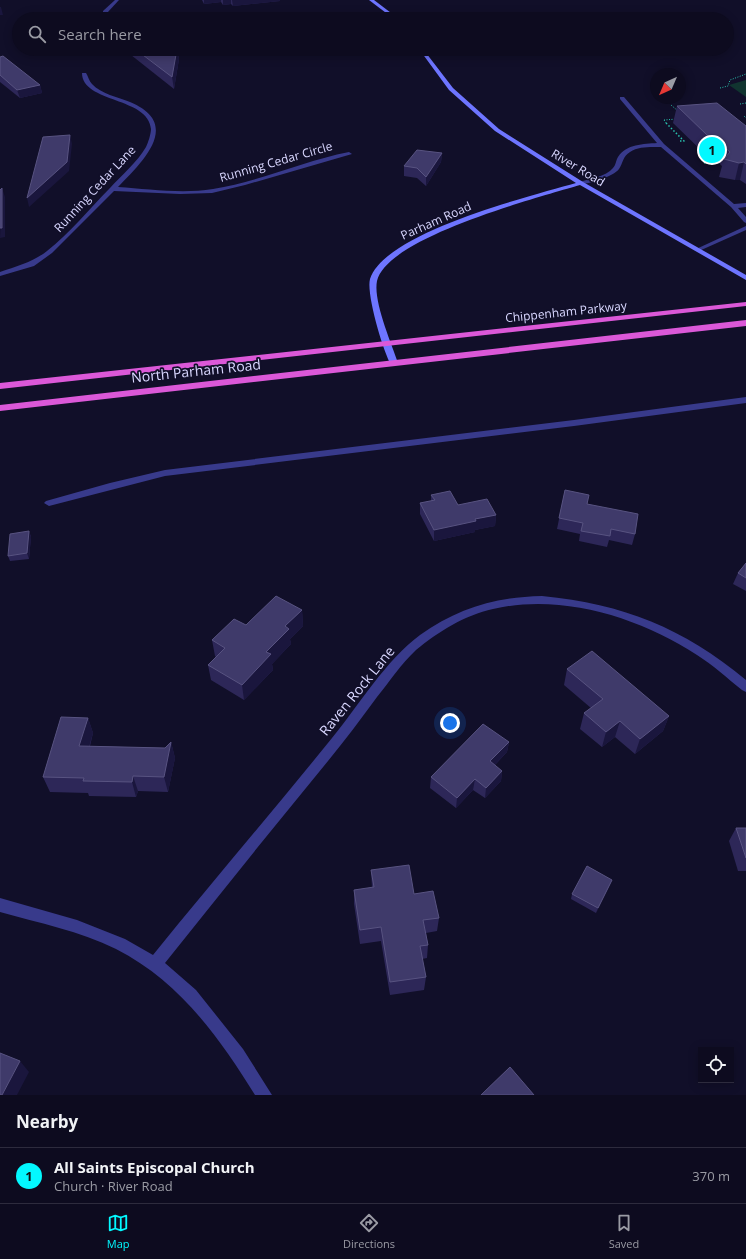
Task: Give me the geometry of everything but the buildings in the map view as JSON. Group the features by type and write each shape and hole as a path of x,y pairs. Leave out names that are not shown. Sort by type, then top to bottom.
{"highway":[{"name":"Chippenham Parkway","path":"388,343 746,304"},
{"path":"394,363 746,323"},
{"name":"North Parham Road","path":"0,386 388,343"},
{"name":"North Parham Road","path":"0,408 151,389 394,363"}],"main road":[{"path":"371,0 387,12"},
{"name":"River Road","path":"427,56 455,92 497,130 581,183 744,277"},
{"name":"Parham Road","path":"394,363 372,287 375,274 385,262 393,255 426,236 453,224 488,211 581,183"}],"street":[{"path":"105,12 117,0"},
{"name":"Running Cedar Lane","path":"0,274 31,264 50,252 112,189 149,147 153,136 153,125 149,118 140,110 93,87 89,84 84,74"},
{"path":"622,98 662,145 733,206 746,221"},
{"path":"581,183 612,172 618,168 621,157 626,151 644,146 662,145"},
{"name":"Running Cedar Circle","path":"112,189 164,192 212,191 243,184 329,158 349,154"},
{"path":"733,206 746,205"},
{"path":"697,250 746,228"},
{"path":"49,503 165,473 574,423 746,400"},
{"name":"Raven Rock Lane","path":"155,964 325,755 404,655 428,635 475,611 493,605 529,600 565,602 615,613 667,632 692,646 710,658 746,687"},
{"path":"0,905 77,927 120,944 155,964 191,995 238,1054 264,1095"}],"path":[{"path":"720,88 728,86 730,80 746,74"},
{"path":"740,104 746,103"},
{"path":"671,105 681,113"},
{"path":"674,142 684,141 664,120 679,119"},
{"path":"697,163 717,162"}],"green space":[{"path":"746,80 746,97 729,85"}],"place":[{"name":"All Saints Episcopal Church","path":"712,150"}]}
